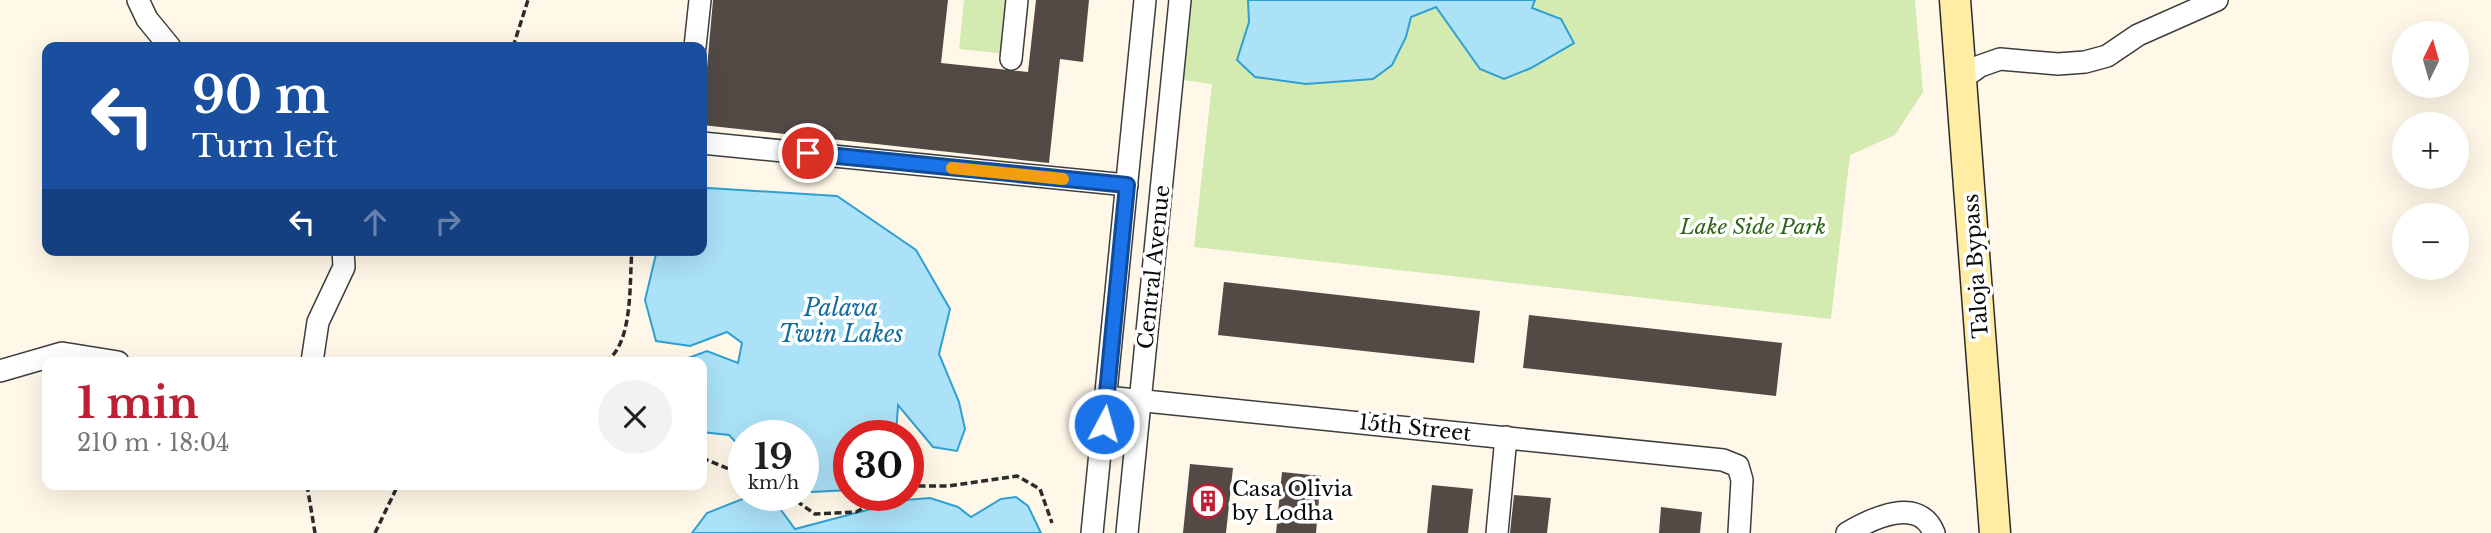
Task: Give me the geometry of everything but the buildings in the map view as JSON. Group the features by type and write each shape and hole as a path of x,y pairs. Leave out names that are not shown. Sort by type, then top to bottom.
{"main road":[{"name":"Taloja Bypass","path":"1955,0 1995,533"}],"street":[{"path":"138,0 147,19 166,42"},
{"path":"696,42 700,0"},
{"path":"1011,59 1017,0"},
{"name":"Central Avenue","path":"1092,533 1145,0"},
{"name":"Central Avenue","path":"1127,533 1180,0"},
{"path":"1962,79 1980,66 2000,59 2058,64 2085,62 2107,56 2138,36 2217,0"},
{"path":"707,143 1127,185"},
{"path":"313,357 318,322 344,267 343,256"},
{"path":"46,357 62,352 90,357"},
{"path":"0,371 42,358"},
{"name":"15th Street","path":"1106,397 1723,460 1738,466 1742,480 1739,533"},
{"path":"1497,533 1506,437"},
{"path":"1847,533 1886,513 1901,512 1920,517 1931,526 1934,533"}],"path":[{"path":"515,42 528,0"},
{"path":"612,357 625,334 632,256"},
{"path":"707,460 728,469"},
{"path":"924,486 949,486 1017,476 1040,489 1052,523"},
{"path":"308,490 315,533"},
{"path":"375,533 396,490"},
{"path":"811,511 815,514 858,511"}],"green space":[{"path":"964,0 1011,0 1006,54 959,49"},
{"name":"Lake Side Park","path":"1191,0 1915,0 1923,92 1895,135 1850,155 1831,319 1194,247 1212,84 1183,80"}],"water":[{"path":"1248,0 1535,0 1532,8 1561,19 1574,43 1531,68 1504,79 1480,69 1436,7 1411,17 1406,37 1392,65 1373,79 1306,84 1255,77 1237,60 1249,22"},
{"name":"Palava Twin Lakes","path":"708,188 837,196 916,250 950,309 939,354 959,402 965,429 957,451 933,447 924,436 924,420 910,420 898,405 897,420 833,420 833,491 819,492 819,420 728,420 728,435 707,433 707,357 691,357 707,351 738,363 742,343 727,332 690,346 656,341 645,300 656,256 707,256"},
{"path":"1016,497 1028,506 1041,533 692,533 707,513 728,505 728,511 782,511 795,529 863,511 924,511 924,498 930,498 958,507 971,517 1001,499"}],"slow traffic":[{"path":"952,168 1063,179"}],"place":[{"name":"Casa Olivia by Lodha","path":"1208,501"}],"route":[{"path":"808,153 1127,185 1104,424"}]}
